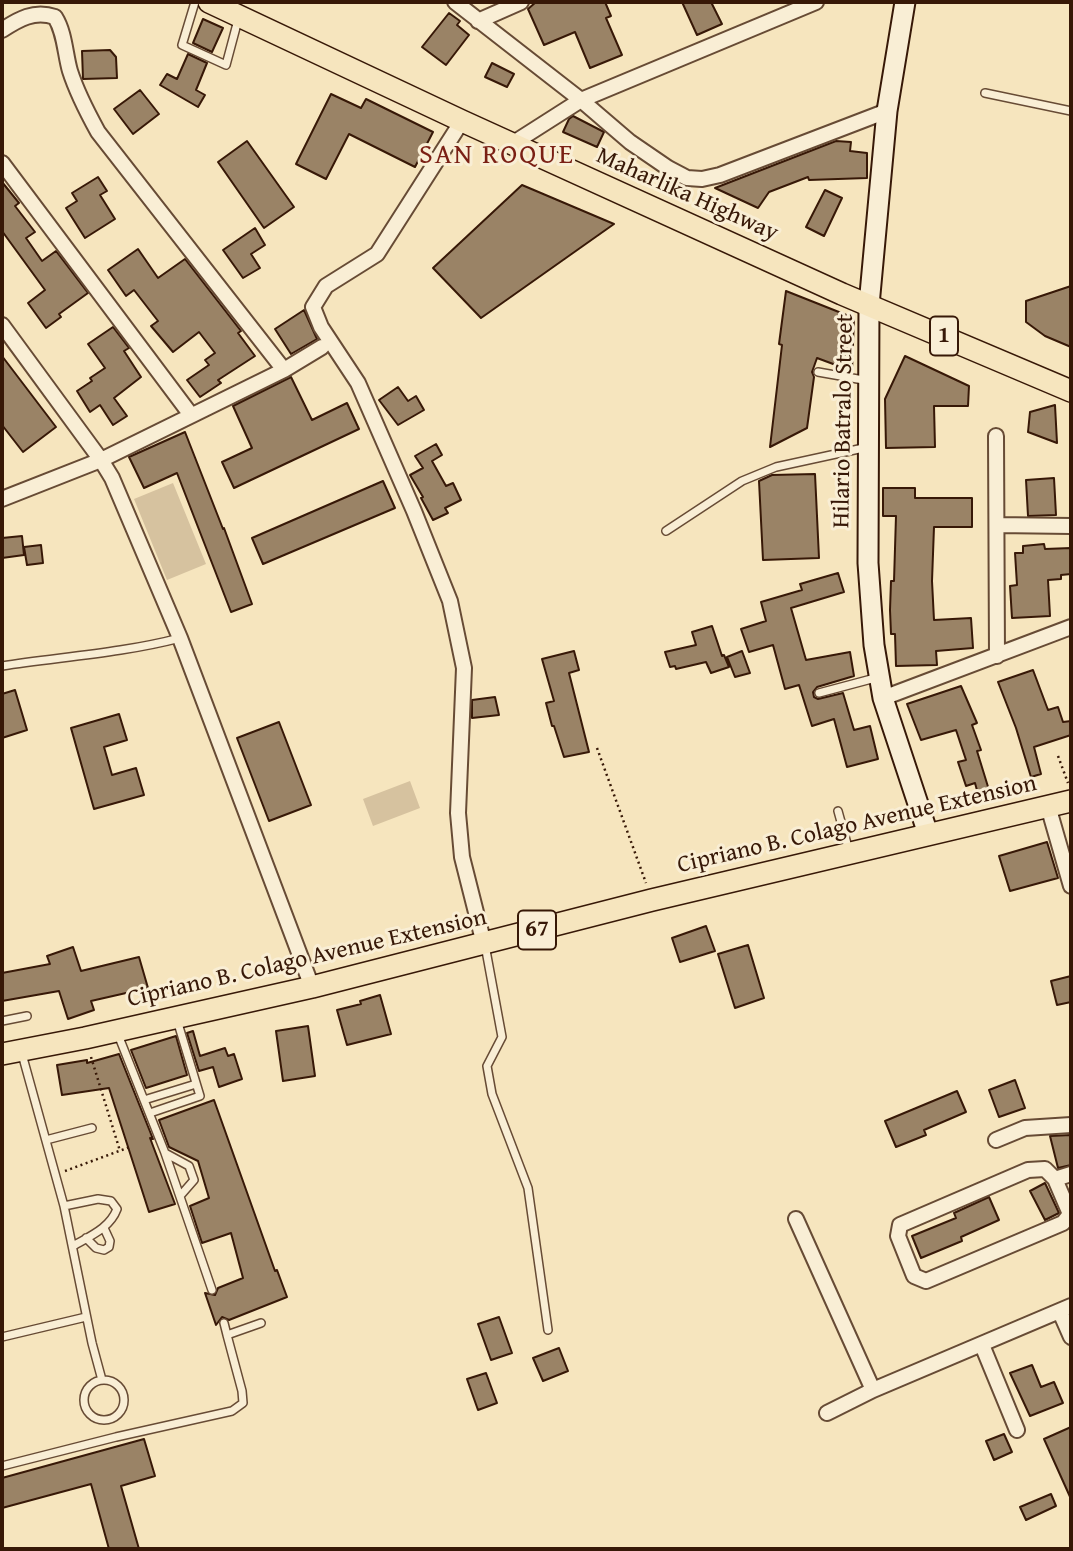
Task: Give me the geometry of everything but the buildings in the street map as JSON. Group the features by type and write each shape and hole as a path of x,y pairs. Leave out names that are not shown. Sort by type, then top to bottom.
{"main road":[{"name":"Maharlika Highway","path":"209,2 512,144 870,305 1071,391"},
{"name":"Cipriano B. Colago Avenue Extension","path":"12,1052 312,987 652,900 1071,801"}],"street":[{"path":"455,2 581,100 630,142 687,178 702,179 720,175 887,111"},
{"path":"478,21 521,2"},
{"path":"512,144 581,100 816,2"},
{"name":"Hilario Batralo Street","path":"901,2 887,111 870,305 867,563 874,645 883,698 928,834"},
{"path":"2,30 22,17 46,14 55,17 60,25 71,75 80,100 98,132 284,370"},
{"path":"462,121 377,254 326,286 313,307 321,327 358,383 450,601 464,668 458,813 462,857 485,944"},
{"path":"2,163 191,415"},
{"path":"2,325 112,478 180,638 312,987"},
{"path":"2,482 7,497 101,460 284,370 322,347"},
{"path":"996,436 998,656"},
{"path":"997,525 1071,526"},
{"path":"883,698 1071,627"},
{"path":"1048,806 1071,887"},
{"path":"996,1140 1025,1128 1071,1125"},
{"path":"1045,1168 1055,1179 1070,1214 1063,1223 926,1281 914,1276 898,1236 900,1224 1028,1170 1045,1168"},
{"path":"1055,1179 1071,1174"},
{"path":"796,1219 873,1390"},
{"path":"827,1413 873,1390 1065,1309 1071,1337"},
{"path":"982,1345 1017,1430"}],"lane":[{"path":"195,2 182,45 226,65 239,18"},
{"path":"985,93 1071,111"},
{"path":"818,372 870,381"},
{"path":"666,531 742,481 776,467 869,447"},
{"path":"2,666 124,650 180,638"},
{"path":"819,693 879,677"},
{"path":"838,811 849,854"},
{"path":"485,944 502,1038 487,1066 492,1094 528,1188 548,1330"},
{"path":"2,1021 27,1016"},
{"path":"150,1113 200,1096 177,1018"},
{"path":"117,1031 165,1153 212,1290"},
{"path":"12,1052 46,1140 64,1206 86,1317 102,1380"},
{"path":"144,1101 196,1084"},
{"path":"46,1140 92,1128"},
{"path":"165,1153 189,1166 194,1180 180,1196"},
{"path":"64,1206 98,1199 111,1201 117,1209 114,1218 104,1228 73,1246"},
{"path":"86,1238 96,1248 104,1250 109,1247 110,1241 104,1228"},
{"path":"2,1337 86,1317"},
{"path":"2,1466 116,1437 219,1415 243,1404 224,1322"},
{"path":"228,1335 261,1323"},
{"path":"102,1380 110,1380 123,1392 125,1400 122,1409 110,1419 96,1418 85,1408 84,1401 89,1387 102,1380"},
{"path":"110,1419 116,1437"}],"path":[{"path":"597,748 652,900"},
{"path":"1058,756 1071,793"},
{"path":"85,1038 120,1151"},
{"path":"55,1175 130,1147"}],"shaded area":[{"path":"173,483 206,564 167,580 134,499"},
{"path":"410,781 420,808 373,826 363,799"}],"district":[{"name":"SAN ROQUE","path":"497,156"}]}
